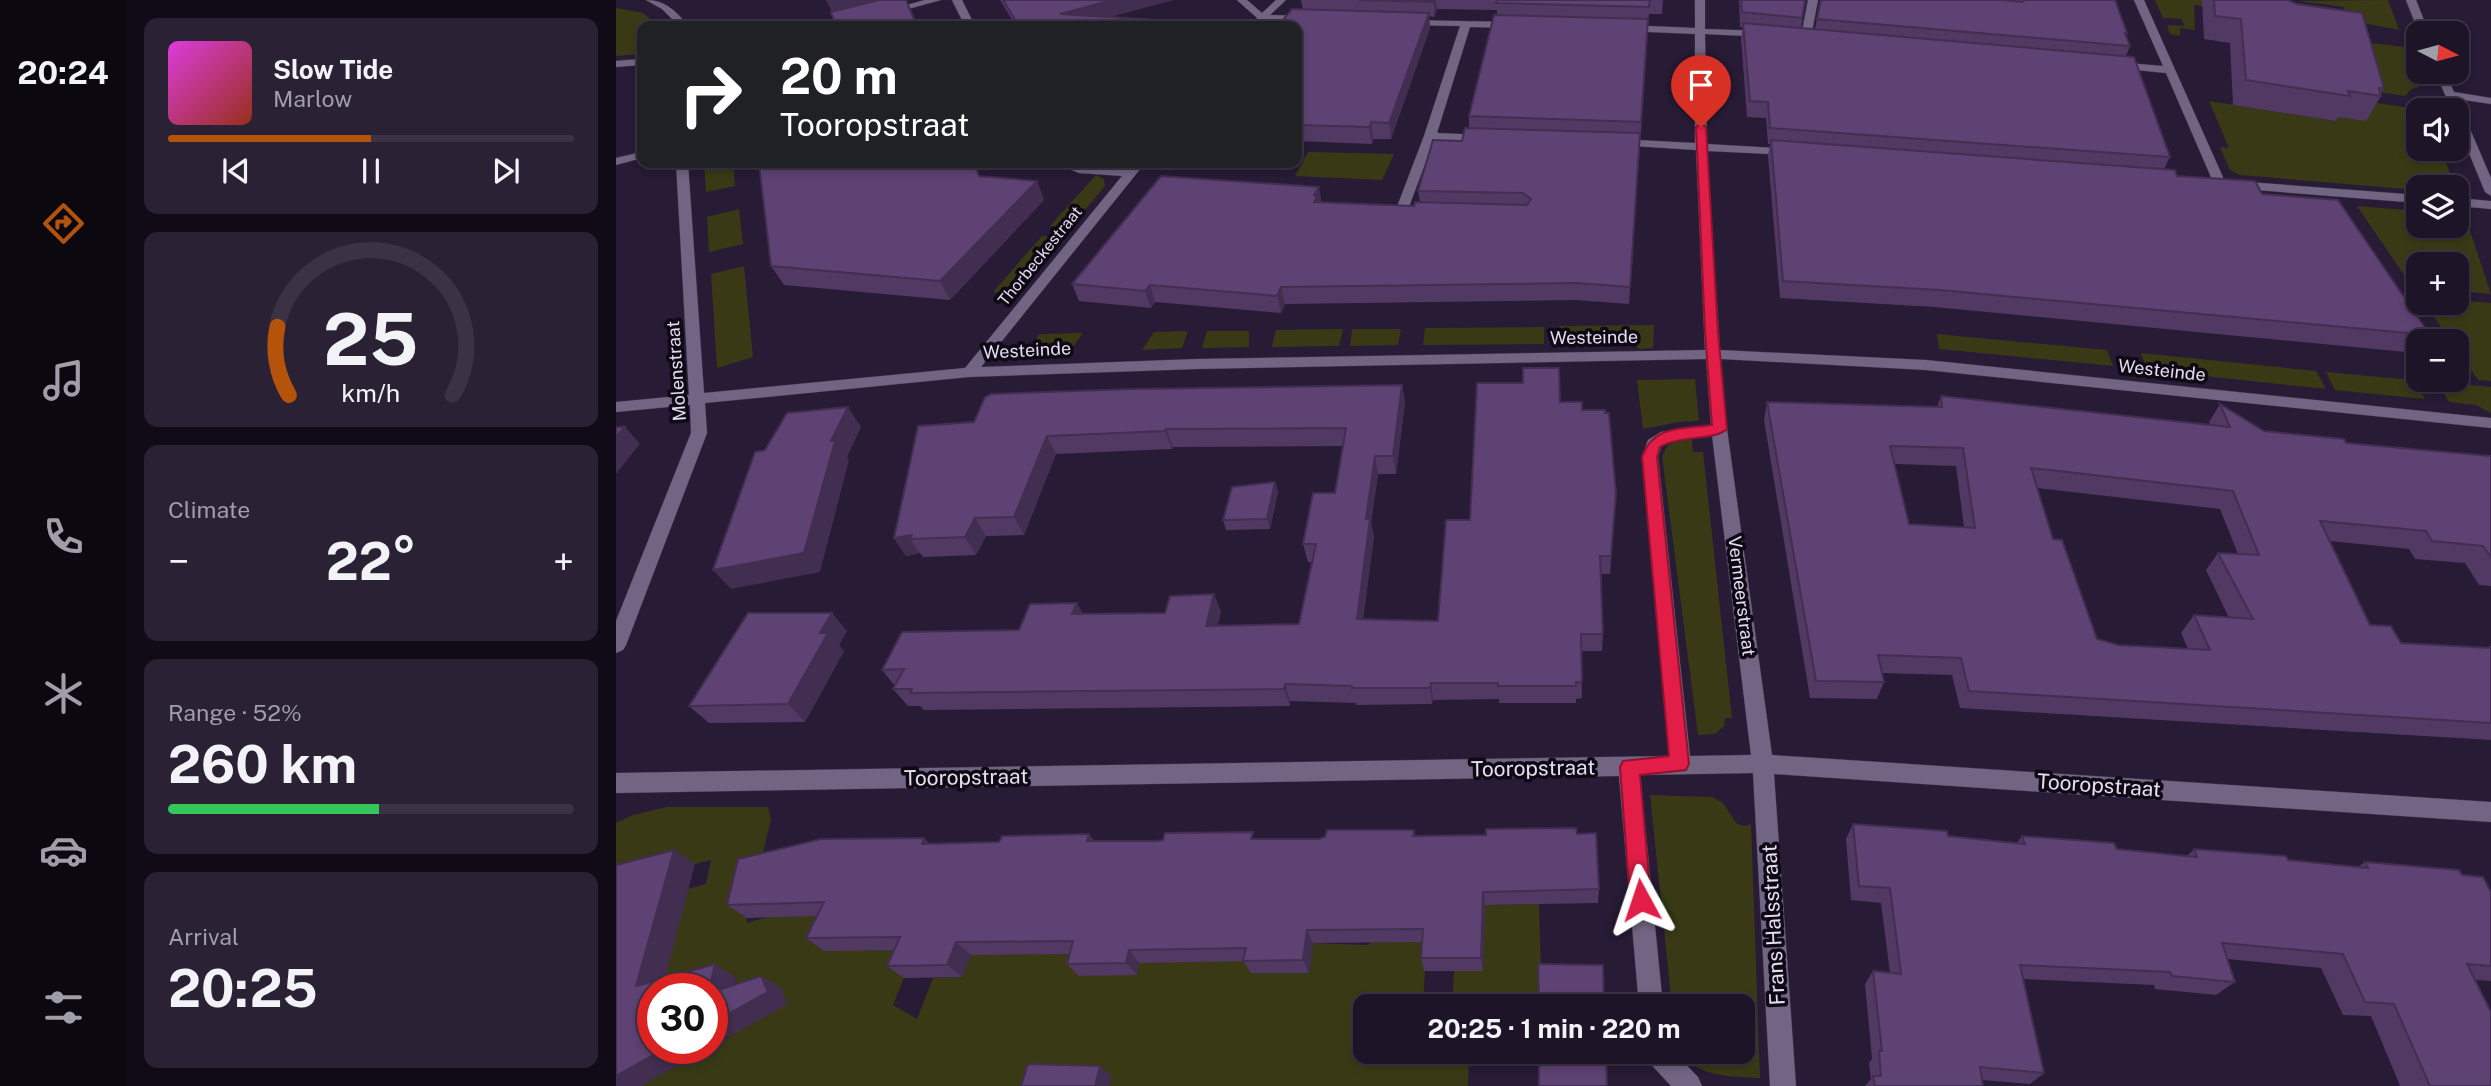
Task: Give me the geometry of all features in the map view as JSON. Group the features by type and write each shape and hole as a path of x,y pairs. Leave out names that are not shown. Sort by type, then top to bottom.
{"street":[{"path":"651,0 665,7 679,21"},
{"path":"881,13 936,0"},
{"path":"957,0 968,21"},
{"path":"1242,0 1262,18 1317,19"},
{"path":"1259,21 1281,0"},
{"name":"Vermeerstraat","path":"1700,0 1701,145 1719,429 1763,764"},
{"path":"1806,37 1813,0"},
{"path":"2139,0 2214,183 2406,198"},
{"path":"2411,0 2419,21"},
{"path":"850,21 867,17"},
{"path":"1398,22 1532,25"},
{"path":"1402,213 1466,23"},
{"path":"1611,27 1701,29 1779,35"},
{"path":"1792,36 1819,39"},
{"path":"616,64 637,62"},
{"path":"2103,64 2168,70"},
{"path":"2446,84 2452,98"},
{"path":"2451,95 2491,101"},
{"path":"1430,136 1496,138"},
{"path":"2469,139 2491,192"},
{"path":"1602,142 1701,145 1810,153"},
{"path":"616,162 637,156"},
{"name":"Molenstraat","path":"616,645 699,433 682,168"},
{"path":"1076,168 1135,168"},
{"name":"Thorbeckestraat","path":"969,373 1135,168"},
{"path":"2469,203 2491,205"},
{"name":"Westeinde","path":"616,407 969,373 1197,364 1713,354 1926,366 2491,423"},
{"path":"1680,764 1650,457 1654,444 1667,436 1719,429"},
{"name":"Tooropstraat","path":"616,783 1763,764 2491,812"},
{"name":"Frans Halsstraat","path":"1763,764 1783,1086"},
{"path":"1629,767 1650,994"},
{"path":"1668,1064 1689,1086"}],"shaded area":[{"path":"2155,0 2202,0 2203,6 2194,5 2195,30 2180,28 2180,36 2170,34 2167,25 2185,26 2181,19 2163,18"},
{"path":"2388,0 2399,30 2348,20 2344,7 2297,1"},
{"path":"616,8 643,13 652,21 637,21 637,54 616,56"},
{"path":"2370,43 2405,47 2406,84 2418,84 2419,87 2411,89 2405,96 2363,90"},
{"path":"2209,101 2334,121 2334,116 2366,101 2406,108 2406,161 2445,161 2451,175 2406,175 2406,189 2240,175 2230,170 2220,147 2229,148"},
{"path":"1308,152 1394,154 1382,180 1295,176 1302,168"},
{"path":"704,168 733,168 735,186 706,192"},
{"path":"1096,175 1104,179 1105,186 1070,228 1050,226"},
{"path":"2357,206 2406,210 2406,238 2469,238 2469,228 2491,294 2469,292 2469,252 2406,252 2406,278"},
{"path":"739,209 743,244 709,252 707,217"},
{"path":"1042,236 1062,238 1014,293 993,292"},
{"path":"744,266 753,357 717,368 711,274"},
{"path":"2469,301 2491,303 2491,381 2478,380 2469,367 2469,329 2442,329 2433,315 2469,315"},
{"path":"1654,325 1653,348 1640,349 1631,343 1560,344 1558,326"},
{"path":"1544,327 1544,344 1423,345 1425,328"},
{"path":"1343,329 1339,346 1272,347 1276,330"},
{"path":"1352,329 1401,329 1398,345 1350,346"},
{"path":"1188,331 1182,348 1142,350 1154,332"},
{"path":"1207,331 1249,331 1249,347 1202,348"},
{"path":"1083,333 1069,352 1048,358 1029,354 1039,334"},
{"path":"1937,334 2107,350 2113,366 1939,349"},
{"path":"2141,353 2316,371 2326,389 2147,370"},
{"path":"2326,372 2406,379 2406,392 2421,392 2425,399 2335,390"},
{"path":"1695,379 1699,421 1643,429 1637,380"},
{"path":"2469,385 2491,387 2491,413 2476,405 2449,402 2443,392 2469,392"},
{"path":"1682,439 1692,439 1693,452 1703,452 1732,718 1725,718 1724,726 1715,734 1698,735 1662,456 1668,445"},
{"path":"1650,795 1712,797 1723,803 1737,824 1751,824 1760,1078 1707,1072 1693,1064 1755,1064 1755,994 1671,994"},
{"path":"667,807 768,807 771,819 746,923 804,908 841,916 912,958 893,1005 917,1019 933,978 962,977 982,922 1241,910 1251,973 1309,973 1313,943 1367,945 1428,912 1424,994 1353,994 1353,1064 1469,1064 1468,1086 1109,1086 1111,1077 1077,1086 638,1086 681,1064 728,1064 728,1038 732,1035 730,1005 736,977 728,978 728,973 665,973 688,889 706,884 711,860 661,873 616,923 616,823 633,815"},
{"path":"1539,904 1542,994 1453,994 1454,971 1483,970 1485,905"}],"building":[{"path":"879,0 906,0 915,21 834,21 831,12"},
{"path":"1003,0 1112,0 1060,14 1174,21 1016,21"},
{"path":"1359,0 1434,0 1433,2"},
{"path":"1497,0 1650,0 1649,7 1496,3"},
{"path":"1741,0 1805,0 1802,18 1742,12"},
{"path":"1821,0 2115,0 2130,46 1817,19"},
{"path":"2214,0 2288,0 2297,4 2362,13 2384,88 2379,88 2381,96 2348,91 2350,96 2246,80 2241,19 2215,16"},
{"path":"1292,9 1429,13 1389,123 1371,122 1369,127 1302,125 1302,21 1282,21"},
{"path":"1494,15 1648,19 1641,122 1469,116"},
{"path":"1743,23 2134,57 2170,157 1770,128 1768,102 1750,101"},
{"path":"1465,128 1640,133 1630,287 1577,283 1281,287 1277,296 1150,285 1145,291 1072,284 1161,176 1319,187 1314,195 1317,197 1314,202 1414,206 1415,202 1527,205 1531,199 1523,193 1418,191 1433,140 1462,141"},
{"path":"1771,140 2175,170 2177,176 2255,181 2262,194 2338,200 2406,300 2406,315 2416,315 2426,329 2406,329 2406,333 1940,290 1783,281"},
{"path":"760,168 976,168 979,176 1037,181 940,281 771,266"},
{"path":"1523,368 1559,368 1560,402 1582,402 1582,410 1605,410 1605,413 1609,413 1616,494 1611,556 1600,556 1603,634 1581,634 1582,682 1576,682 1576,686 1431,683 1430,688 1352,688 1285,684 1284,689 910,693 912,689 893,689 904,669 882,670 902,632 1019,630 1030,604 1077,603 1072,614 1165,613 1170,596 1214,594 1206,626 1299,624 1316,544 1303,544 1313,493 1335,493 1346,428 1166,429 1047,436 1014,517 975,518 965,537 910,539 912,535 894,538 918,426 974,422 985,397 991,394 1402,385 1393,456 1375,456 1357,619 1438,621 1446,520 1470,520 1477,383 1523,383"},
{"path":"1941,396 2230,427 2220,404 2264,431 2344,439 2346,443 2491,456 2491,557 2483,546 2432,541 2426,531 2320,521 2370,625 2391,626 2401,643 2491,648 2491,723 1969,691 1961,658 1878,655 1884,682 1816,681 1767,402 1942,407","holes":["1890,446 1963,448 1975,528 1909,524","2031,468 2233,491 2259,555 2218,553 2253,619 2194,615 2210,650 2118,645 2097,639 2062,540 2053,539"]},
{"path":"848,407 831,441 835,441 804,553 713,570 755,452 765,450 787,413"},
{"path":"616,427 625,427 616,437"},
{"path":"1275,482 1267,519 1223,520 1232,487"},
{"path":"748,613 832,613 820,633 828,633 788,704 689,706"},
{"path":"1853,824 1947,831 1948,836 2025,844 2022,836 2114,843 2117,849 2197,857 2194,849 2286,856 2288,860 2368,868 2365,862 2459,870 2462,875 2483,877 2491,892 2491,966 2467,964 2491,1012 2491,1086 2430,1086 2394,1004 2365,1002 2343,954 2222,943 2235,982 2172,976 2170,972 2020,965 2044,1073 1980,1067 1983,1086 1875,1086 1873,1076 1881,1076 1879,1051 1882,1051 1873,971 1901,974 1890,888 1859,886"},
{"path":"1576,828 1577,834 1596,833 1599,889 1483,892 1481,958 1421,958 1423,929 1307,930 1303,960 1243,961 1246,948 1129,950 1126,963 1067,964 1073,941 956,942 947,965 887,966 900,937 806,938 824,902 727,905 738,859 821,839 924,838 922,844 999,842 1002,836 1089,834 1087,841 1156,841 1163,840 1165,833 1253,832 1251,839 1319,839 1325,837 1327,830 1414,830 1413,836 1486,835 1486,829"},
{"path":"674,850 640,973 637,973 637,1064 616,1076 616,865"},
{"path":"715,964 713,973 683,973"},
{"path":"1538,964 1603,965 1604,994 1539,994"},
{"path":"761,976 768,992 728,1014 728,987"},
{"path":"1028,1064 1100,1066 1095,1086 1021,1086"},
{"path":"1539,1064 1606,1064 1607,1086 1539,1086"}],"route":[{"path":"1641,900 1629,767 1680,764 1650,457 1654,444 1667,436 1719,429 1711,332 1701,127"}]}
